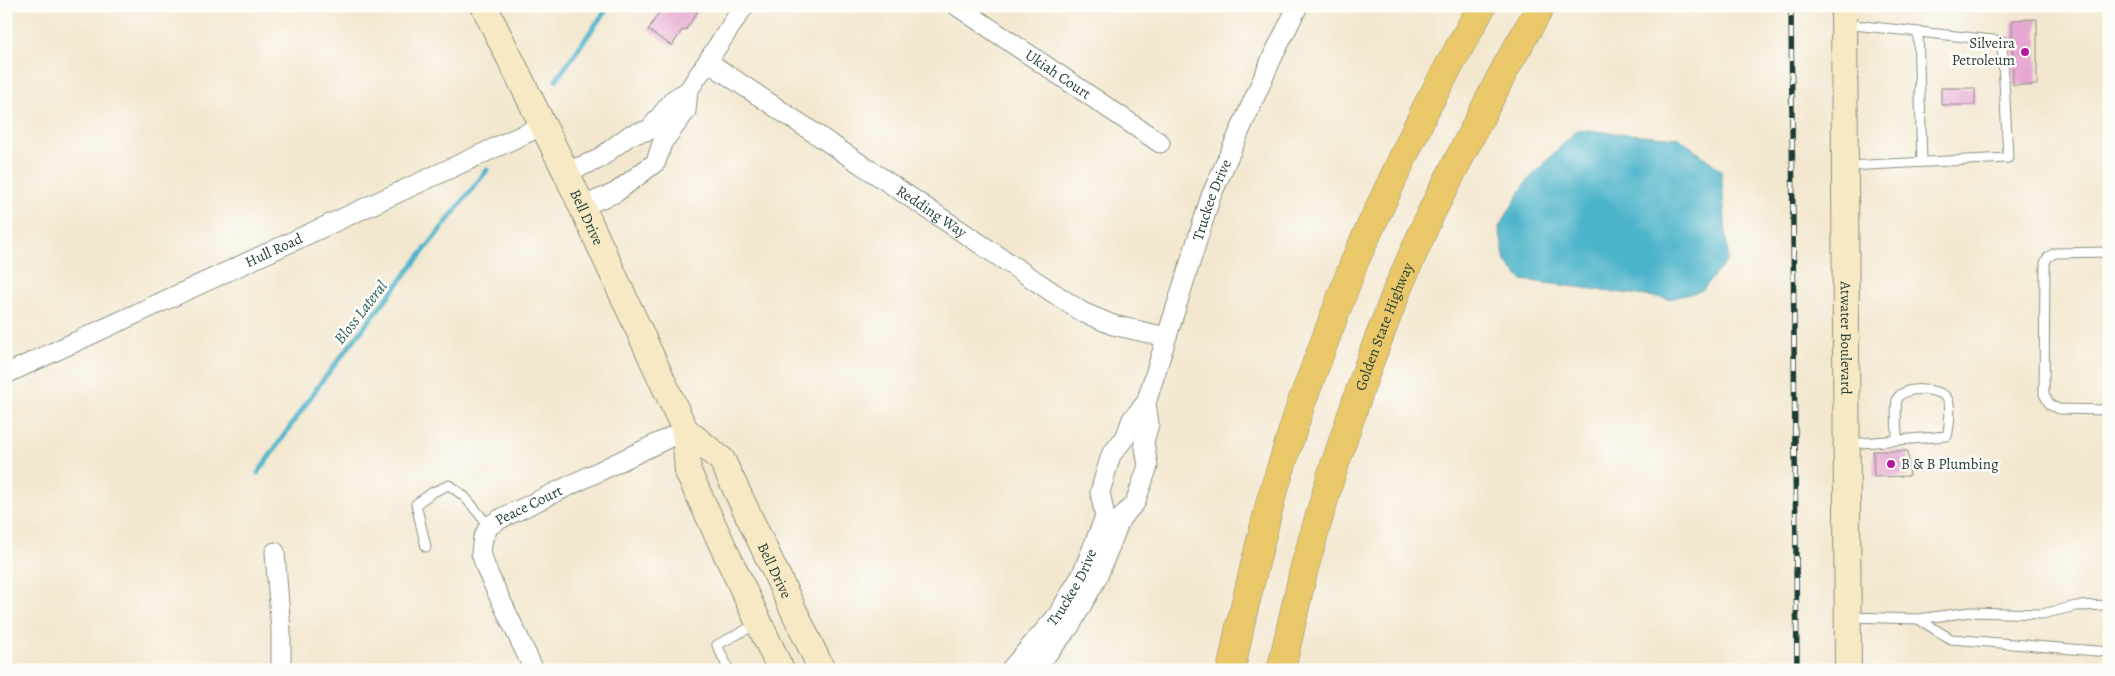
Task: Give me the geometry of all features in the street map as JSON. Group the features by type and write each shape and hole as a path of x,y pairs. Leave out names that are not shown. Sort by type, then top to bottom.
{"highway":[{"path":"1231,670 1271,499 1304,395 1356,258 1426,108 1482,6"},
{"name":"Golden State Highway","path":"1281,670 1304,569 1331,476 1367,369 1398,288 1432,213 1500,77 1541,6"}],"street":[{"name":"Bell Drive","path":"484,6 566,172 685,430 688,472 781,670"},
{"path":"566,172 597,160 630,135 655,136 686,111 688,91 744,6"},
{"name":"Ukiah Court","path":"957,6 1160,143"},
{"name":"Truckee Drive","path":"1010,670 1057,616 1076,599 1101,569 1121,518 1135,503 1148,466 1144,442 1148,424 1146,403 1211,196 1272,58 1298,6"},
{"name":"Atwater Boulevard","path":"1844,15 1848,670"},
{"name":"Redding Way","path":"708,62 1082,312 1113,325 1166,338"},
{"name":"Hull Road","path":"6,374 542,126"},
{"path":"582,206 615,193 656,162 655,136"},
{"name":"Truckee Drive","path":"1034,670 1070,626 1082,574 1105,517 1100,492 1111,455 1126,436 1132,419 1146,403"},
{"name":"Bell Drive","path":"685,430 722,460 822,670"},
{"name":"Peace Court","path":"534,670 487,571 481,553 483,538 489,526 500,518 685,430"},
{"path":"1111,455 1124,448 1133,448 1142,455 1148,466"},
{"path":"1100,492 1107,501 1116,507 1135,503"},
{"path":"275,552 281,630 281,670"}],"lane":[{"path":"1844,15 1918,32 2002,41 2008,158 1845,166"},
{"path":"1918,32 1922,162"},
{"path":"2109,252 2055,253 2048,257 2044,264 2044,394 2050,404 2059,410 2109,410"},
{"path":"1847,444 1947,436 1949,429 1949,402 1947,397 1940,392 1909,389 1902,392 1897,400 1897,439"},
{"path":"426,547 416,504 449,485 465,498 489,526"},
{"path":"1848,616 1918,619 1970,612 2042,614 2076,606 2109,605"},
{"path":"1918,619 1950,639 2109,652"},
{"path":"729,670 718,645 759,623"}],"water":[{"path":"1577,130 1679,138 1721,170 1728,260 1701,291 1670,299 1522,280 1505,262 1499,227 1527,181"}],"building":[{"path":"663,6 701,6 685,31 682,30 672,46 648,30"},
{"name":"Silveira Petroleum","path":"2037,19 2037,85 2013,85 2012,20"},
{"path":"1941,88 1975,88 1975,105 1941,105"},
{"name":"B & B Plumbing","path":"1873,451 1908,451 1909,476 1874,477"}],"waterway":[{"name":"Bloss Lateral","path":"556,80 609,6"},
{"name":"Bloss Lateral","path":"258,473 319,385 487,170"}],"railway":[{"path":"1791,6 1797,670"}],"place":[{"name":"Silveira Petroleum","path":"2025,52"},
{"name":"B & B Plumbing","path":"1891,464"}]}
